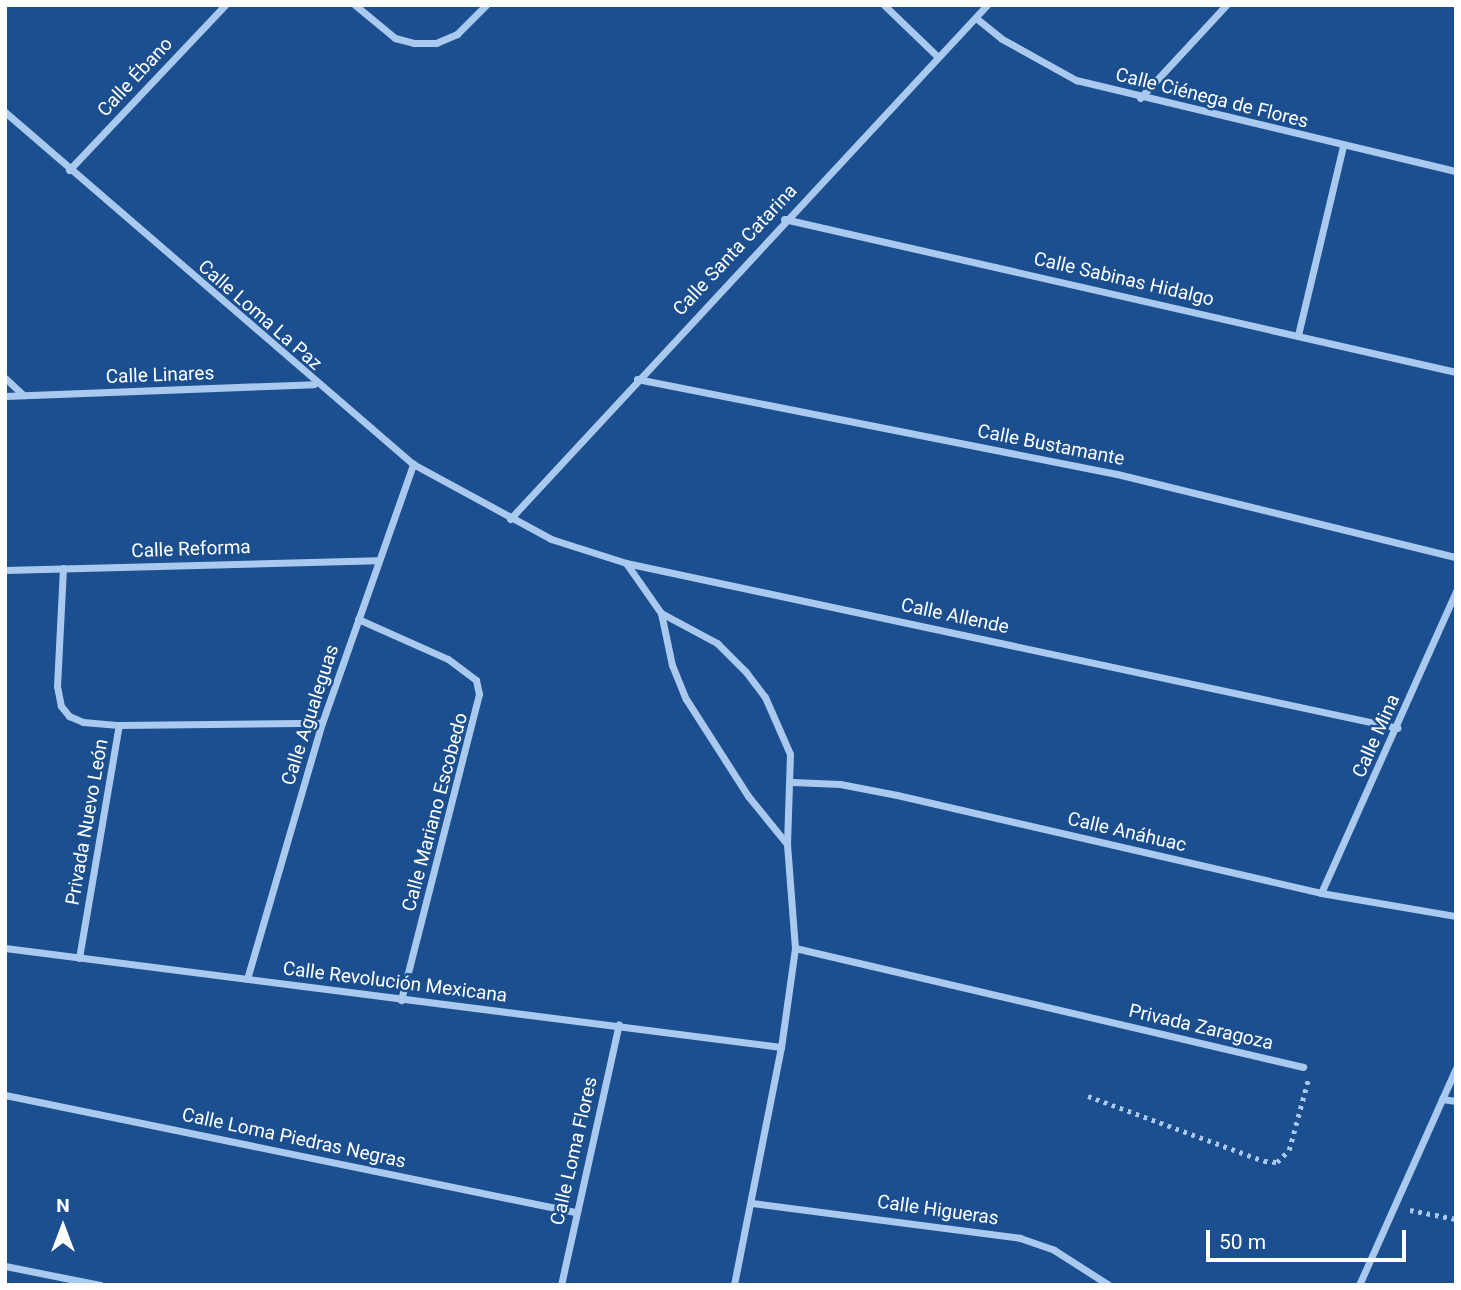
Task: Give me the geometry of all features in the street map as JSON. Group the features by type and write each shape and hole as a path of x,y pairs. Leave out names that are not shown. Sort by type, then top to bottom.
{"street":[{"name":"Calle Ébano","path":"69,170 225,5"},
{"path":"355,5 395,38 436,43 457,34 486,5"},
{"path":"884,5 938,57"},
{"name":"Calle Santa Catarina","path":"510,519 784,219 987,5"},
{"path":"1140,99 1226,5"},
{"name":"Calle Ciénega de Flores","path":"976,18 1038,61 1076,80 1140,99 1456,171"},
{"name":"Calle Loma La Paz","path":"5,112 315,384 413,464 510,519"},
{"path":"1298,335 1343,146"},
{"name":"Calle Sabinas Hidalgo","path":"784,219 1456,372"},
{"path":"5,378 23,396"},
{"name":"Calle Bustamante","path":"637,379 1117,474 1456,557"},
{"name":"Calle Linares","path":"5,397 315,384"},
{"name":"Calle Agualeguas","path":"247,979 322,723 377,560 413,464"},
{"name":"Calle Allende","path":"510,519 582,551 626,563 1398,728"},
{"name":"Calle Reforma","path":"5,570 377,560"},
{"path":"626,563 661,613 672,665 686,699 748,796 787,844"},
{"path":"63,568 57,686 61,706 83,722 119,725"},
{"name":"Calle Mina","path":"1321,892 1398,728 1456,591"},
{"path":"661,613 717,643 746,672 781,728 792,782 787,844 795,948 781,1047 734,1285"},
{"name":"Calle Mariano Escobedo","path":"358,619 448,659 476,680 480,694 401,1000"},
{"name":"Privada Nuevo León","path":"79,958 119,725 322,723"},
{"name":"Calle Anáhuac","path":"792,782 840,784 897,795 1321,892 1456,916"},
{"name":"Calle Revolución Mexicana","path":"5,948 401,1000 619,1024 781,1047"},
{"name":"Privada Zaragoza","path":"795,948 1303,1067"},
{"name":"Calle Loma Flores","path":"561,1285 575,1212 619,1024"},
{"path":"1359,1285 1456,1068"},
{"name":"Calle Loma Piedras Negras","path":"5,1095 575,1212"},
{"path":"1442,1099 1456,1101"},
{"name":"Calle Higueras","path":"752,1203 1020,1238 1054,1250 1109,1285"},
{"path":"5,1266 100,1285"}],"path":[{"path":"1088,1096 1264,1161 1277,1162 1289,1150 1306,1096 1303,1067"},
{"path":"1395,1208 1456,1219"}]}
